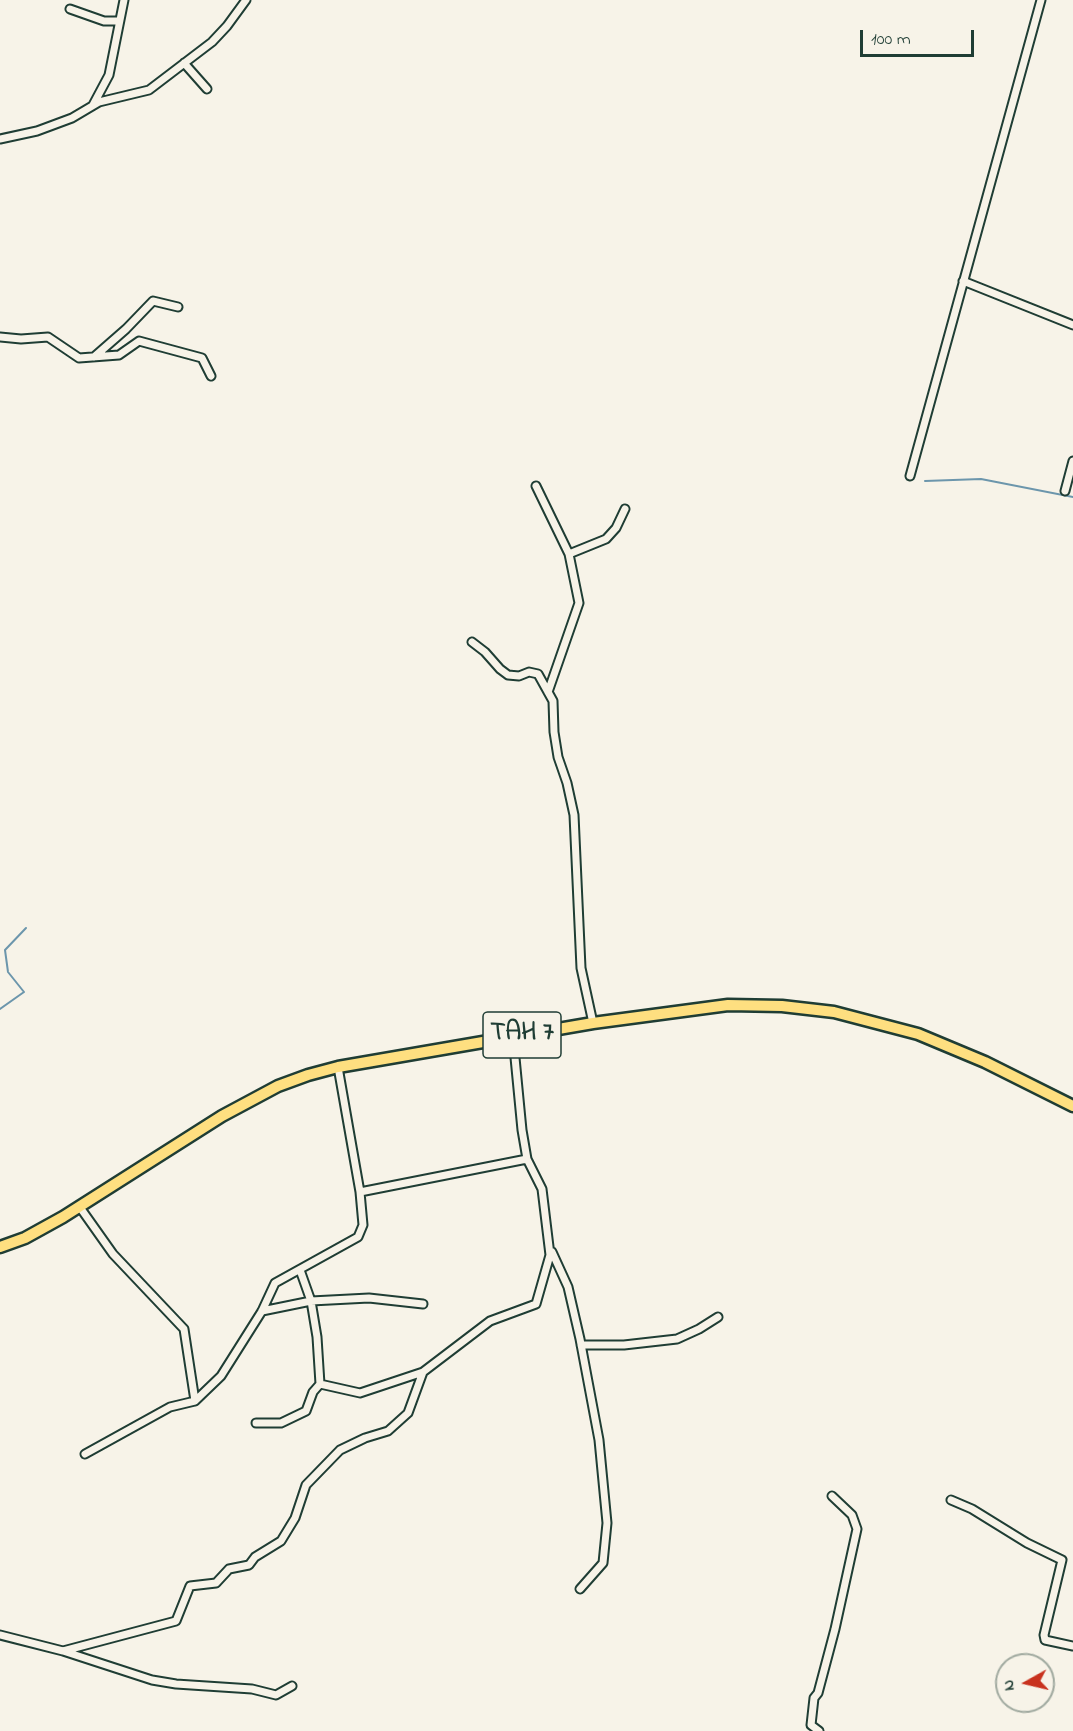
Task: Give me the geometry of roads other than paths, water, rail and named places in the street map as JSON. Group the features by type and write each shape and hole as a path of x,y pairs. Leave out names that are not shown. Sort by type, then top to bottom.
{"highway":[{"name":"TAH 7","path":"0,1246 25,1238 222,1116 278,1086 338,1067 593,1023 728,1005 782,1006 834,1012 918,1034 954,1048 1073,1106"}],"street":[{"path":"93,105 109,75 124,0"},
{"path":"0,139 37,131 72,118 93,105 149,90 212,42 246,0"},
{"path":"910,476 1041,0"},
{"path":"70,9 104,21 118,21"},
{"path":"184,63 207,89"},
{"path":"963,281 1073,325"},
{"path":"94,357 153,301 178,307"},
{"path":"0,337 21,339 48,337 79,358 119,355 139,341 202,358 211,376"},
{"path":"1065,491 1073,461"},
{"path":"536,486 569,554 579,603 548,692"},
{"path":"569,554 606,539 616,528 624,509"},
{"path":"472,642 508,675 519,676 529,672 538,674 553,701 558,757 567,783 573,815 581,968 593,1023"},
{"path":"320,1384 360,1393 423,1372 490,1321 536,1304 550,1255 542,1189 527,1159 522,1130 513,1037"},
{"path":"85,1454 170,1407 195,1401 221,1376 262,1311 275,1283 358,1238 363,1225 360,1192 338,1067"},
{"path":"360,1192 527,1159"},
{"path":"79,1206 112,1254 184,1329 195,1401"},
{"path":"552,1252 568,1287 581,1345 599,1440 607,1523 603,1563 580,1589"},
{"path":"256,1423 281,1423 306,1411 312,1392 320,1384 317,1337 310,1301 300,1270"},
{"path":"262,1311 310,1301 369,1298 423,1304"},
{"path":"581,1345 624,1345 677,1339 718,1317"},
{"path":"63,1651 176,1621 190,1586 216,1583 229,1569 249,1565 255,1557 281,1541 295,1518 306,1485 340,1450 364,1438 388,1431 408,1413 423,1372"},
{"path":"819,1731 811,1725 814,1698 818,1693 835,1629 858,1528 852,1515 832,1496"},
{"path":"951,1500 972,1509 1027,1543 1062,1560 1044,1635 1045,1640 1073,1646"},
{"path":"0,1635 63,1651 164,1682 252,1689 276,1695 292,1686"}],"waterway":[{"path":"925,481 981,479 1073,497"},
{"path":"0,1009 24,992 8,972 5,950 26,928"}]}
